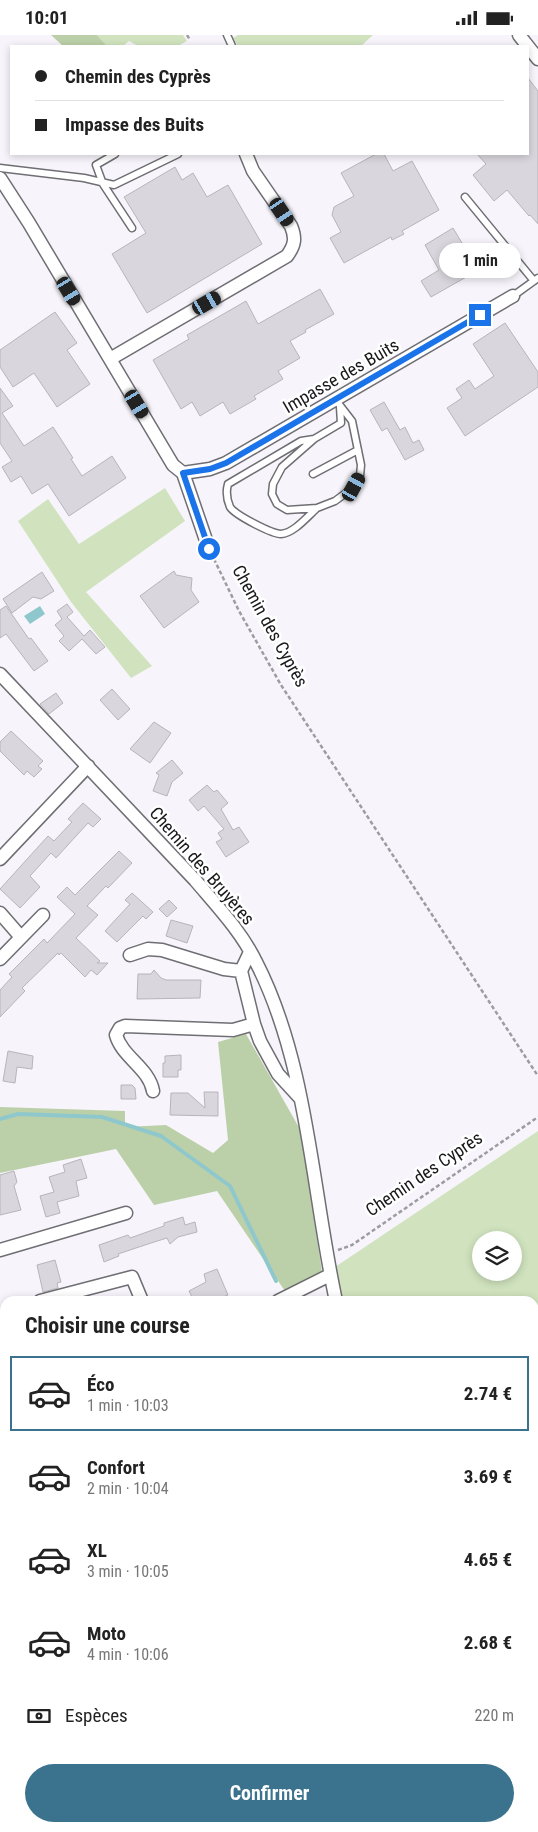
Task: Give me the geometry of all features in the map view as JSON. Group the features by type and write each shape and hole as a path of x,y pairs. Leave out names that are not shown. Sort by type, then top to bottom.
{"street":[{"path":"519,35 527,45"},
{"path":"529,48 538,59"},
{"path":"110,359 287,256 294,248 295,236 291,226 253,171 246,155"},
{"path":"0,178 29,223 173,465 183,473 209,549"},
{"name":"Impasse des Buits","path":"183,473 210,469 226,463 338,403 513,296"},
{"name":"Chemin des Bruyères","path":"0,675 88,766 225,914 250,952 260,971 280,1021 290,1053 300,1098 335,1296"},
{"path":"0,859 88,766"},
{"path":"0,913 20,936"},
{"path":"0,959 20,936 43,915"},
{"path":"130,955 148,949 162,950 224,969 241,971"},
{"path":"250,952 241,971 254,1024 260,1041 278,1074 300,1098"},
{"path":"153,1091 152,1084 145,1073 120,1045 116,1035 120,1027 233,1030 254,1024"},
{"path":"0,1250 126,1213"},
{"path":"288,1296 330,1275"},
{"path":"59,1296 132,1277 140,1296"}],"lane":[{"path":"113,155 96,165 104,184 132,228"},
{"path":"0,169 84,178 114,185 176,155"},
{"path":"466,197 536,280 513,296"},
{"path":"338,403 352,421 358,450 360,476 354,487 335,501 317,508 288,510 277,504 272,494 273,484 282,467 314,439 340,423 338,403"},
{"path":"314,439 301,441 228,484 226,490 231,508 248,521 280,534 290,531 317,508"},
{"path":"313,474 358,450"}],"path":[{"path":"187,35 190,40"},
{"name":"Chemin des Cyprès","path":"209,549 239,611 281,685 538,1076"},
{"name":"Chemin des Cyprès","path":"327,1255 352,1245 538,1117"}],"green space":[{"path":"51,35 97,35 106,45 62,45"},
{"path":"97,35 183,35 187,41 180,45 136,45 129,41 124,45 106,45"},
{"path":"238,35 373,35 362,45 237,45 233,38"},
{"path":"165,488 185,521 86,592 152,666 131,678 71,602 18,521 48,499 79,544"},
{"path":"246,1034 301,1131 322,1272 287,1294 217,1191 154,1205 116,1149 0,1173 0,1107 125,1111 125,1127 166,1125 213,1153 228,1140 218,1042"},
{"path":"538,1131 538,1296 341,1296 335,1267"}],"water":[{"path":"40,606 45,614 30,624 24,616"}],"building":[{"path":"529,79 538,91 538,224 507,190 494,201 473,175 486,164 478,155 529,155"},
{"path":"374,155 385,155 393,171 412,161 439,210 402,231 404,234 392,240 391,237 344,263 330,238 341,232 332,215 334,207 354,196 341,173"},
{"path":"175,167 182,180 193,173 207,197 228,185 262,244 147,313 112,254 146,233 124,197"},
{"path":"453,228 468,253 459,259 468,276 431,297 421,281 439,270 425,245"},
{"path":"320,289 334,314 305,330 306,332 290,341 300,358 278,371 283,379 254,396 256,399 230,414 223,402 200,416 192,402 181,409 153,360 189,339 187,335 246,301 258,324"},
{"path":"55,312 77,343 67,350 90,384 57,407 34,373 13,387 0,367 0,350"},
{"path":"505,323 538,372 538,387 465,436 447,408 462,398 456,389 469,380 475,389 494,376 473,344"},
{"path":"0,388 13,406 2,413 24,446 53,427 82,476 112,456 126,478 69,516 48,484 32,494 21,476 11,482 2,467 12,461 0,443"},
{"path":"384,402 400,430 405,427 413,443 419,440 424,450 405,460 387,428 382,431 370,410"},
{"path":"174,571 176,575 192,578 191,590 199,602 164,628 140,596"},
{"path":"42,572 54,591 41,599 33,597 12,613 3,599"},
{"path":"67,604 73,612 67,617 84,636 90,630 105,647 96,654 82,639 69,651 59,641 64,636 55,625 62,619 57,611"},
{"path":"6,606 29,639 31,638 48,661 34,671 6,634 0,638 0,610"},
{"path":"112,689 130,709 118,720 100,700"},
{"path":"56,693 63,703 49,714 40,704"},
{"path":"154,722 171,733 150,763 130,749"},
{"path":"11,731 43,761 38,766 42,769 34,777 27,771 24,775 0,751 0,742"},
{"path":"172,760 183,773 172,782 167,796 153,791 159,775 156,773"},
{"path":"207,785 214,792 217,790 228,803 221,809 233,830 239,827 249,842 226,857 216,842 222,839 218,833 224,829 204,806 198,811 189,800"},
{"path":"83,803 101,819 93,827 88,823 56,858 51,853 30,876 40,887 20,908 0,889 48,836 54,841 72,822 68,819"},
{"path":"119,851 132,863 87,906 98,915 76,938 100,961 97,963 108,963 97,975 91,970 85,977 61,953 59,955 58,953 22,988 25,991 0,1017 0,990 12,977 9,974 44,939 47,943 75,914 57,897 67,887 75,895"},
{"path":"132,893 153,912 146,919 143,916 117,942 105,931 130,904 125,900"},
{"path":"169,900 177,908 167,917 159,909"},
{"path":"171,920 193,926 187,943 166,936"},
{"path":"154,970 161,978 166,980 201,980 200,998 137,999 138,974 151,974"},
{"path":"8,1051 33,1056 32,1069 17,1067 15,1083 3,1081"},
{"path":"181,1055 181,1070 178,1070 178,1077 163,1077 165,1056"},
{"path":"121,1085 132,1085 135,1088 136,1099 121,1099"},
{"path":"204,1092 218,1092 218,1116 170,1115 171,1093 188,1093 205,1108"},
{"path":"81,1159 87,1178 76,1181 79,1196 57,1202 60,1213 46,1217 40,1196 54,1192 49,1177 65,1172 63,1165"},
{"path":"14,1171 17,1182 14,1186 21,1210 0,1215 0,1175"},
{"path":"183,1217 185,1225 195,1222 197,1232 178,1237 170,1244 167,1238 151,1243 118,1254 119,1256 104,1262 99,1245 128,1235 130,1238"},
{"path":"55,1260 61,1282 57,1283 58,1288 43,1292 37,1265"},
{"path":"217,1269 228,1295 192,1296 189,1291 206,1282 204,1274"}],"waterway":[{"path":"0,1119 18,1114 102,1117 161,1136 230,1186 276,1281"}],"route":[{"path":"209,549 183,473 194,473 226,463 480,315"}]}
